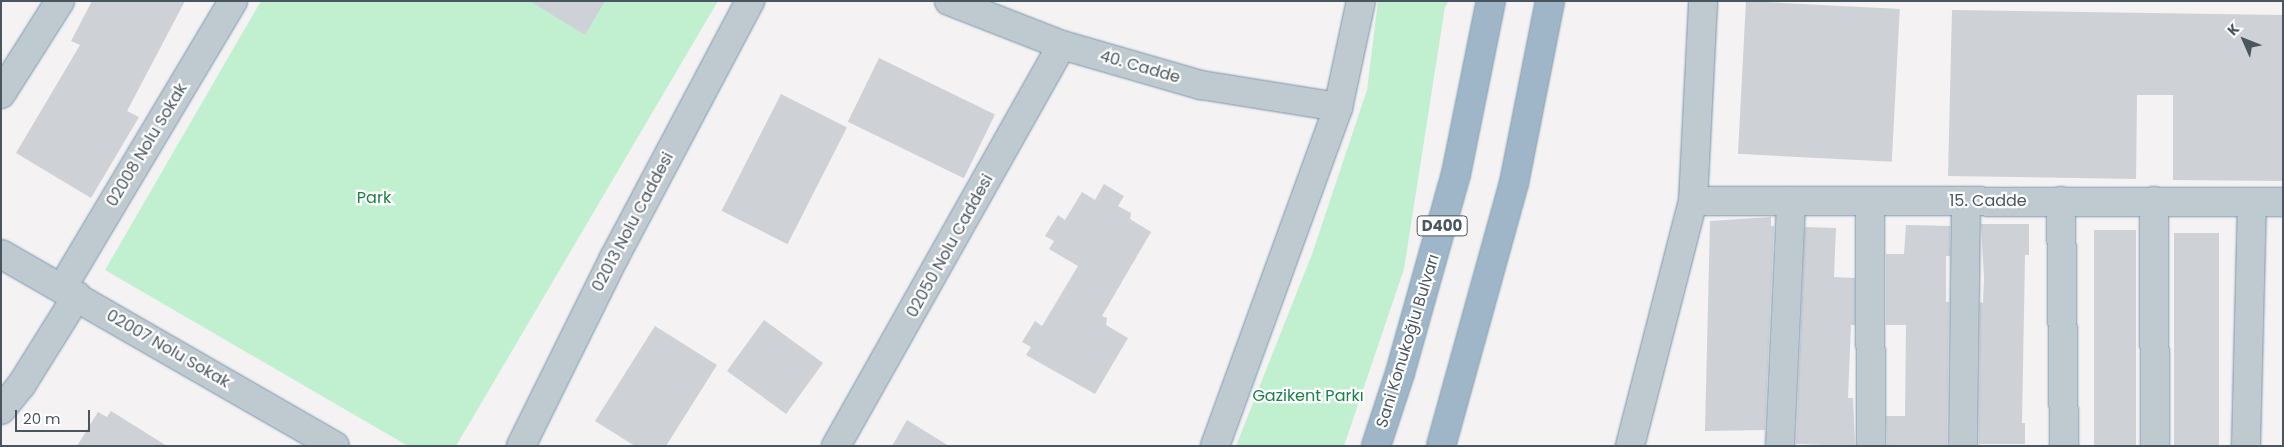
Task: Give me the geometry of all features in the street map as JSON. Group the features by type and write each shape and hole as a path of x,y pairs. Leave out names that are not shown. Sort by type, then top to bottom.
{"highway":[{"name":"Sani Konukoğlu Bulvarı","path":"1376,446 1400,373 1456,174 1492,1"},
{"path":"1441,446 1514,183 1550,1"}],"street":[{"path":"1,94 60,1"},
{"name":"02008 Nolu Sokak","path":"1,410 22,384 70,292 233,1"},
{"name":"02013 Nolu Caddesi","path":"521,446 614,258 750,1"},
{"name":"40. Cadde","path":"949,1 1062,45 1201,85 1338,107"},
{"path":"1215,446 1338,107 1361,1"},
{"path":"1630,446 1693,201 1703,1"},
{"name":"02050 Nolu Caddesi","path":"836,446 1062,45"},
{"name":"15. Cadde","path":"1693,201 2283,202"},
{"path":"1780,446 1791,201"},
{"path":"1870,201 1871,446"},
{"path":"1963,446 1966,201"},
{"path":"2154,201 2155,446"},
{"path":"2061,202 2064,446"},
{"path":"2246,446 2252,202"},
{"name":"02007 Nolu Sokak","path":"1,254 70,292 334,446"}],"green space":[{"name":"Park","path":"261,1 718,1 456,446 408,446 105,270"},
{"name":"Gazikent Parkı","path":"1378,1 1449,1 1445,7 1404,269 1344,446 1236,446 1312,254 1367,90"}],"building":[{"path":"92,1 185,1 127,111 139,117 91,198 16,153 80,45 71,41"},
{"path":"530,1 605,1 585,35"},
{"path":"1746,1 1900,9 1892,162 1738,154"},
{"path":"1952,10 2283,15 2283,181 2173,180 2173,95 2137,95 2136,179 1948,176"},
{"path":"879,58 995,115 964,178 848,122"},
{"path":"781,94 847,128 787,244 722,211"},
{"path":"1104,184 1124,196 1118,206 1131,213 1130,219 1151,232 1102,316 1107,318 1106,325 1128,338 1095,394 1026,355 1031,347 1022,342 1035,321 1042,326 1078,266 1049,249 1054,241 1045,236 1058,215 1065,220 1082,192 1095,200"},
{"path":"1771,217 1771,226 1774,226 1765,430 1705,431 1710,221"},
{"path":"1981,224 2029,224 2029,255 2025,255 2022,423 2025,423 2025,444 1979,444 1980,302 1983,303 1984,278"},
{"path":"1906,225 1950,226 1950,256 1946,256 1946,302 1949,302 1947,446 1887,446 1886,416 1905,416 1906,325 1886,325 1886,254 1904,254"},
{"path":"1805,227 1836,228 1834,277 1855,278 1855,325 1851,325 1848,398 1853,398 1855,446 1796,444"},
{"path":"2094,230 2136,230 2136,446 2094,446"},
{"path":"2174,233 2219,233 2219,446 2174,446"},
{"path":"764,320 823,363 786,414 727,371"},
{"path":"655,326 717,365 666,446 635,446 595,421"},
{"path":"111,411 167,446 77,446 98,412 107,417"},
{"path":"907,420 949,446 892,446"}]}
